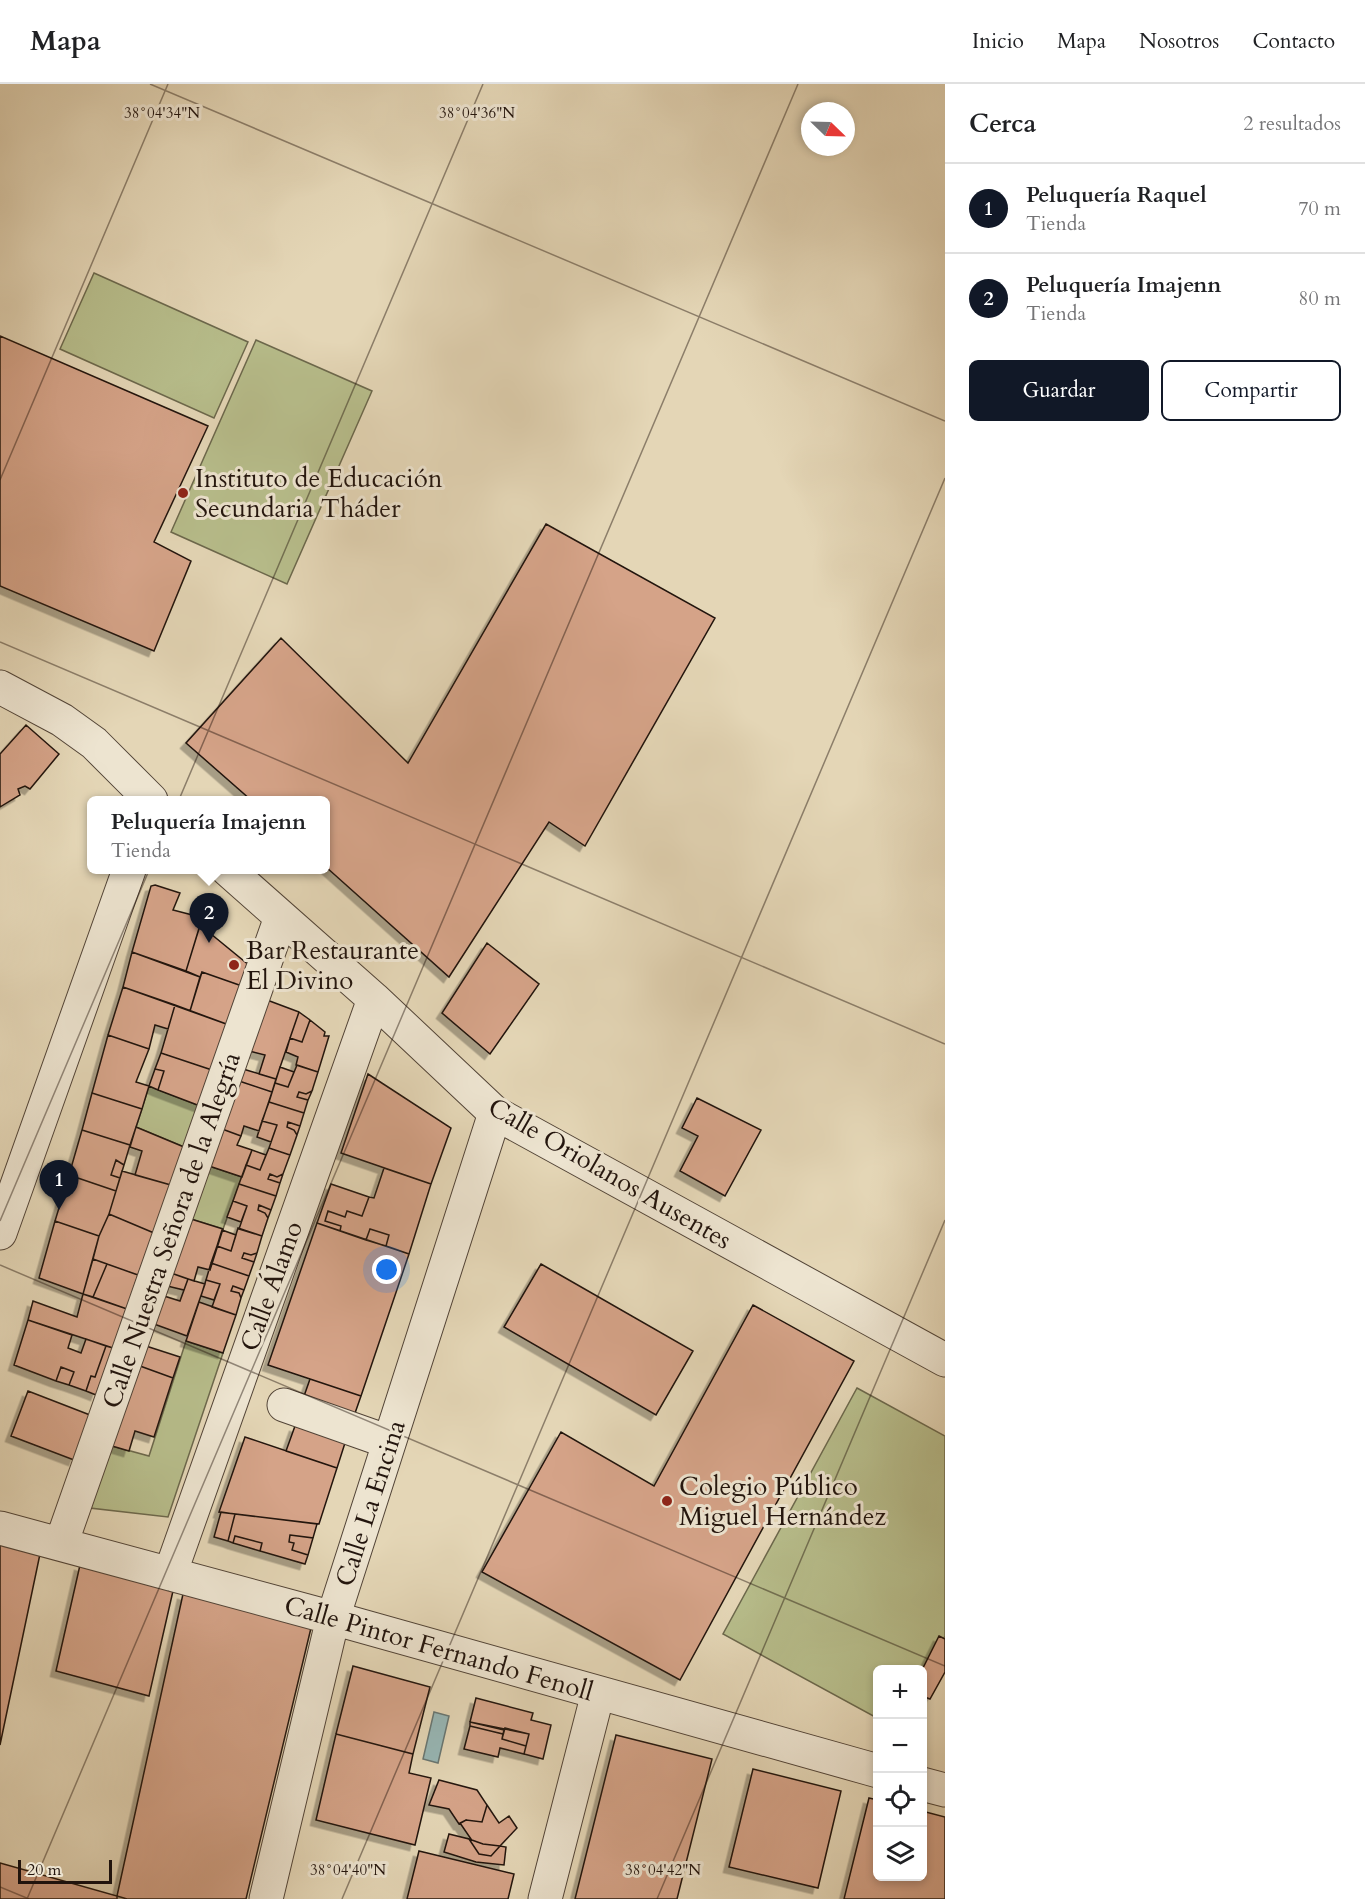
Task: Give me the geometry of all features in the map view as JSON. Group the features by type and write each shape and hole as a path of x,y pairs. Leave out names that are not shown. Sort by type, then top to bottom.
{"street":[{"path":"0,687 62,720 102,752 146,796"},
{"path":"0,1233 128,874"},
{"name":"Calle Oriolanos Ausentes","path":"233,874 374,999 495,1113 945,1360"},
{"name":"Calle Nuestra Señora de la Alegría","path":"61,1544 281,917"},
{"name":"Calle Álamo","path":"170,1574 374,999"},
{"name":"Calle La Encina","path":"266,1899 333,1618 495,1113"},
{"path":"285,1405 389,1442"},
{"name":"Calle Pintor Fernando Fenoll","path":"0,1528 333,1618 873,1770"},
{"path":"545,1899 598,1692"},
{"path":"927,1785 945,1790"}],"green space":[{"path":"94,273 248,342 214,418 60,349"},
{"path":"256,340 372,391 287,584 171,532"},
{"path":"149,1086 200,1106 184,1147 136,1127"},
{"path":"209,1166 242,1177 223,1229 191,1219"},
{"path":"186,1341 223,1353 168,1517 90,1508 112,1446 149,1456"},
{"path":"857,1388 945,1436 945,1636 927,1670 927,1665 873,1665 873,1716 723,1634"}],"water":[{"path":"434,1712 449,1716 438,1763 423,1759"}],"building":[{"path":"0,336 208,426 154,542 191,561 154,651 0,586"},
{"path":"546,524 715,618 585,846 549,822 449,977 330,871 330,796 246,796 186,743 281,638 408,763"},
{"path":"26,725 59,754 30,789 25,786 18,789 20,795 0,807 0,754"},
{"path":"155,885 180,893 173,910 202,919 186,971 132,952 151,886"},
{"path":"200,925 250,966 242,986 202,972 200,977 186,971"},
{"path":"487,943 539,984 490,1054 442,1013"},
{"path":"132,952 200,977 190,1011 123,987"},
{"path":"202,972 242,986 229,1025 190,1011"},
{"path":"123,987 175,1005 168,1029 155,1025 149,1049 108,1035"},
{"path":"267,1000 299,1012 276,1079 259,1074 265,1055 249,1051"},
{"path":"175,1005 229,1025 212,1070 161,1053"},
{"path":"299,1012 310,1020 302,1042 290,1038"},
{"path":"310,1020 325,1032 324,1036 329,1036 318,1072 296,1065 298,1057 286,1052 290,1038 302,1042"},
{"path":"108,1035 149,1049 136,1082 149,1086 142,1109 92,1093"},
{"path":"161,1053 212,1070 200,1106 158,1090 164,1071 155,1069"},
{"path":"297,1065 318,1072 312,1091 306,1094 299,1092 297,1097 308,1100 304,1113 269,1102 275,1083 288,1087"},
{"path":"280,1067 294,1072 288,1087 275,1083"},
{"path":"155,1069 164,1071 158,1090 149,1086"},
{"path":"243,1069 276,1079 272,1092 239,1081"},
{"path":"368,1074 451,1128 431,1184 341,1153"},
{"path":"239,1081 272,1092 259,1131 244,1126 241,1136 222,1129"},
{"path":"312,1091 308,1100 297,1097 299,1092 306,1094"},
{"path":"92,1093 142,1109 130,1145 82,1130"},
{"path":"697,1098 761,1130 725,1196 680,1171 698,1136 682,1128"},
{"path":"269,1102 304,1113 300,1126 288,1122 287,1127 294,1130 297,1135 290,1155 269,1148 277,1125 262,1121"},
{"path":"262,1121 277,1125 271,1142 257,1137"},
{"path":"288,1122 300,1126 297,1135 294,1130 287,1127"},
{"path":"136,1127 184,1147 171,1185 135,1175 142,1151 130,1147"},
{"path":"222,1129 241,1136 237,1145 252,1150 242,1177 209,1166"},
{"path":"82,1130 130,1145 124,1165 116,1160 111,1175 120,1178 116,1191 69,1175"},
{"path":"269,1148 290,1155 283,1174 277,1177 270,1174 268,1179 280,1183 276,1196 239,1184 246,1165 260,1170"},
{"path":"252,1150 266,1155 260,1170 246,1165"},
{"path":"116,1160 124,1165 120,1178 111,1175"},
{"path":"384,1168 431,1184 409,1254 386,1246 389,1235 370,1229 366,1240 340,1231 341,1226 325,1221 328,1211 345,1217 347,1211 362,1216 369,1197 374,1198"},
{"path":"122,1171 171,1185 154,1233 109,1214"},
{"path":"270,1174 277,1177 283,1174 280,1183 268,1179"},
{"path":"69,1175 116,1191 99,1236 55,1221"},
{"path":"239,1184 276,1196 271,1210 259,1205 258,1210 265,1213 268,1218 262,1236 239,1229 247,1206 233,1201"},
{"path":"331,1184 369,1197 362,1216 347,1211 345,1217 328,1211 325,1221 341,1226 340,1231 317,1223"},
{"path":"233,1201 247,1206 241,1222 227,1217"},
{"path":"259,1205 271,1210 268,1218 265,1213 258,1210"},
{"path":"109,1214 154,1233 138,1275 93,1259 99,1236"},
{"path":"191,1219 223,1229 210,1270 198,1267 194,1281 171,1273"},
{"path":"55,1221 99,1236 83,1294 39,1278"},
{"path":"317,1223 409,1254 361,1396 268,1365"},
{"path":"238,1228 262,1236 257,1253 251,1255 244,1253 242,1258 254,1262 249,1276 211,1263 217,1246 231,1251"},
{"path":"370,1229 389,1235 386,1246 366,1240"},
{"path":"222,1230 236,1235 231,1251 217,1246"},
{"path":"244,1253 251,1255 257,1253 254,1262 242,1258"},
{"path":"93,1259 107,1264 93,1297 83,1294"},
{"path":"211,1263 249,1276 244,1290 233,1286 231,1291 239,1293 241,1298 236,1315 212,1307 220,1284 206,1280"},
{"path":"107,1264 138,1275 127,1309 93,1297"},
{"path":"541,1264 693,1351 656,1415 504,1327"},
{"path":"171,1273 188,1279 184,1290 167,1286"},
{"path":"188,1279 205,1284 187,1336 154,1324 164,1296 180,1301"},
{"path":"206,1280 220,1284 214,1300 201,1296"},
{"path":"233,1286 244,1290 241,1298 239,1293 231,1291"},
{"path":"83,1294 127,1309 113,1348 28,1320 33,1301 77,1317"},
{"path":"199,1302 236,1315 223,1353 186,1341"},
{"path":"753,1305 854,1361 680,1680 482,1572 561,1432 654,1486"},
{"path":"28,1320 72,1335 68,1348 81,1353 86,1339 106,1346 95,1377 91,1376 86,1391 69,1385 74,1372 61,1367 56,1381 14,1365"},
{"path":"106,1346 113,1348 96,1395 86,1391 91,1376 95,1377"},
{"path":"146,1346 180,1357 173,1378 140,1366"},
{"path":"140,1366 173,1378 154,1437 135,1431 129,1451 112,1446"},
{"path":"61,1367 74,1372 69,1385 56,1381"},
{"path":"310,1379 361,1396 354,1416 303,1399"},
{"path":"28,1391 90,1415 74,1460 11,1436"},
{"path":"295,1426 345,1443 337,1468 286,1451"},
{"path":"245,1437 337,1468 319,1524 219,1512"},
{"path":"221,1512 235,1514 228,1541 214,1537"},
{"path":"235,1514 317,1524 313,1538 290,1535 289,1542 294,1543 292,1550 308,1555 305,1564 260,1551 262,1543 235,1536 233,1543 228,1541"},
{"path":"290,1535 313,1538 308,1555 292,1550 294,1543 289,1542"},
{"path":"235,1536 262,1543 260,1551 233,1543"},
{"path":"0,1544 40,1554 0,1745"},
{"path":"80,1565 173,1591 149,1696 56,1671"},
{"path":"183,1594 311,1628 246,1899 127,1899 117,1896"},
{"path":"939,1636 945,1639 945,1672 930,1699 927,1698 927,1665 924,1665"},
{"path":"353,1666 430,1687 413,1754 336,1734"},
{"path":"476,1698 533,1713 531,1720 551,1725 543,1759 524,1754 529,1734 470,1722"},
{"path":"470,1722 504,1730 503,1734 470,1726"},
{"path":"470,1726 503,1734 502,1739 526,1746 524,1754 500,1748 498,1757 464,1749"},
{"path":"505,1728 529,1734 526,1746 502,1739"},
{"path":"336,1734 413,1754 409,1773 431,1778 415,1845 316,1820"},
{"path":"616,1735 712,1759 677,1899 575,1899"},
{"path":"753,1769 841,1791 818,1888 729,1867"},
{"path":"439,1780 477,1790 487,1805 482,1822 466,1820 459,1824 449,1809 429,1805"},
{"path":"869,1798 873,1799 873,1881 927,1881 927,1812 945,1817 945,1899 844,1899"},
{"path":"487,1805 499,1823 509,1816 517,1828 500,1846 469,1839 471,1839 460,1823 466,1820 482,1822"},
{"path":"449,1834 469,1839 479,1854 491,1856 500,1846 506,1847 504,1865 476,1862 444,1852"},
{"path":"469,1839 500,1846 491,1856 479,1854"},
{"path":"419,1851 514,1874 508,1899 407,1899"},
{"path":"0,1863 117,1896 117,1899 0,1899"}],"place":[{"name":"Instituto de Educación Secundaria Tháder","path":"183,493"},
{"name":"Peluquería Imajenn","path":"209,943"},
{"name":"Bar Restaurante El Divino","path":"234,965"},
{"name":"Peluquería Raquel","path":"59,1210"},
{"name":"Colegio Público Miguel Hernández","path":"667,1501"}]}
